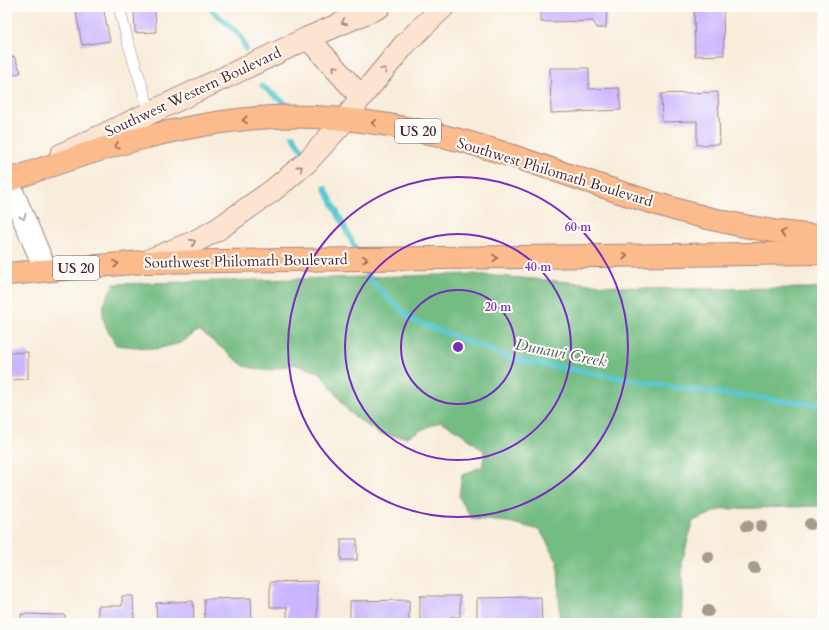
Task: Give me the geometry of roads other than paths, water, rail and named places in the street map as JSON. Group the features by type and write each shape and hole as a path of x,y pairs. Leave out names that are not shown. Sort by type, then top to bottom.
{"highway":[{"name":"Southwest Philomath Boulevard","path":"7,181 130,142 172,132 236,121 273,117 310,117 346,120 422,132 494,150 636,197 737,226 794,234 822,236"},
{"name":"Southwest Philomath Boulevard","path":"7,274 144,262 822,253"}],"main road":[{"name":"Southwest Western Boulevard","path":"7,181 308,38 379,7"},
{"path":"144,262 194,242 218,229 266,196 306,163 346,120 361,97 405,44 443,7"},
{"path":"308,38 361,97"}],"street":[{"path":"7,181 42,261 48,270"}],"lane":[{"path":"119,7 130,49 150,112"}],"waterway":[{"name":"Dunawi Creek","path":"208,7 240,35 246,49"},
{"name":"Dunawi Creek","path":"262,86 286,104"},
{"name":"Dunawi Creek","path":"293,136 303,151"},
{"name":"Dunawi Creek","path":"325,188 358,254"},
{"name":"Dunawi Creek","path":"362,264 370,280 412,320 516,360 692,390 822,405"}]}
